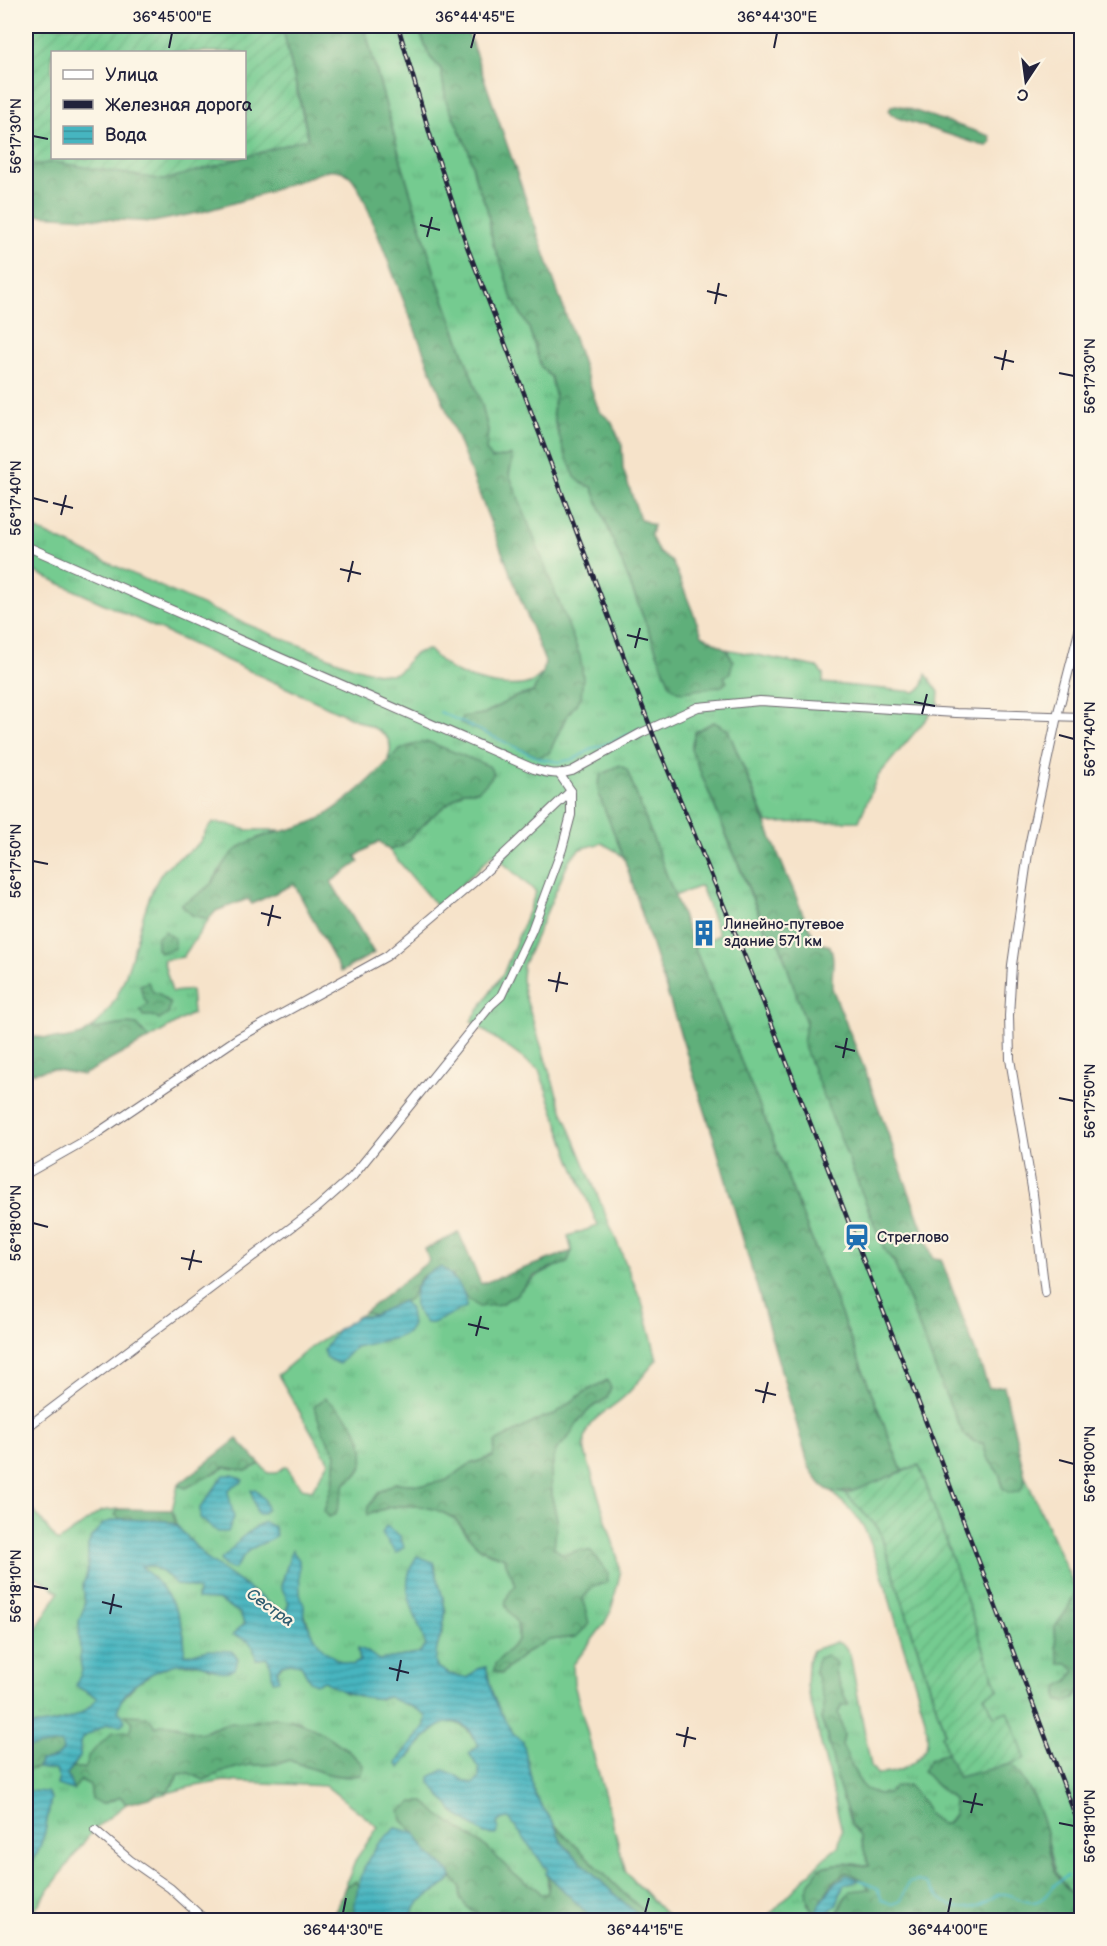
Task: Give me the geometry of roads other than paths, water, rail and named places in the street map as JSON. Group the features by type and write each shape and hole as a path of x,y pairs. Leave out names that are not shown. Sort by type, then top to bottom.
{"street":[{"path":"26,546 534,770 550,774 560,775 572,771 641,733 698,707 760,701 956,713 1082,717"},
{"path":"1045,1293 1033,1194 1010,1059 1009,1016 1018,914 1029,846 1057,716 1082,620"},
{"path":"26,1428 317,1208 352,1177 491,1005 501,996 532,930 562,849 571,815 572,791 560,775"},
{"path":"26,1174 93,1136 238,1038 387,956 480,877 572,791"},
{"path":"95,1830 130,1860 170,1888 205,1920"}],"water":[{"path":"442,1267 465,1295 466,1307 433,1323 426,1323 417,1311 414,1296 416,1289 428,1273"},
{"path":"403,1301 410,1309 412,1325 407,1333 396,1338 355,1347 339,1364 325,1357 324,1350 338,1329 358,1317 374,1315"},
{"path":"224,1475 233,1475 243,1480 228,1492 234,1518 228,1532 218,1532 200,1518 200,1508"},
{"path":"255,1489 264,1499 267,1509 263,1514 257,1514 251,1490"},
{"name":"Сестра","path":"121,1519 166,1521 176,1525 207,1559 280,1611 286,1611 289,1603 281,1586 292,1550 299,1560 300,1593 305,1619 314,1636 322,1648 336,1659 353,1665 360,1661 358,1648 379,1660 418,1654 426,1646 410,1601 408,1579 417,1556 433,1562 445,1609 436,1652 436,1666 449,1674 468,1678 477,1669 486,1667 493,1696 502,1715 513,1733 523,1742 535,1796 554,1824 562,1843 644,1920 594,1920 546,1873 548,1867 545,1867 509,1818 497,1823 496,1835 485,1834 453,1811 430,1783 430,1777 443,1770 473,1784 479,1779 479,1769 469,1753 479,1746 467,1728 452,1722 443,1724 426,1736 400,1768 396,1763 425,1726 426,1716 422,1712 389,1697 373,1698 356,1695 339,1690 325,1681 315,1684 310,1681 301,1665 290,1663 281,1665 277,1670 279,1680 273,1681 271,1666 267,1658 256,1659 250,1642 233,1635 244,1623 240,1613 218,1600 197,1599 198,1590 177,1585 152,1566 141,1566 174,1606 183,1629 184,1655 209,1650 232,1651 238,1659 235,1669 223,1672 206,1665 183,1663 172,1665 147,1676 124,1696 120,1703 118,1711 125,1721 121,1725 107,1724 85,1736 80,1742 80,1757 67,1774 73,1790 57,1785 59,1778 56,1770 38,1768 40,1761 53,1758 61,1753 63,1750 61,1743 26,1748 26,1726 65,1720 83,1712 97,1698 76,1685 82,1671 79,1621 85,1605 83,1584 87,1574 88,1546 92,1536 104,1523"},
{"path":"264,1522 274,1527 276,1535 249,1550 234,1569 224,1565 220,1560 240,1539"},
{"path":"386,1526 400,1536 404,1547 396,1553 382,1534"},
{"path":"26,1791 47,1792 51,1798 45,1832 38,1852 26,1871"},
{"path":"396,1828 415,1833 426,1851 450,1872 452,1877 417,1905 411,1920 353,1920 358,1891 372,1852"},
{"path":"847,1875 860,1880 844,1884 837,1903 822,1920 811,1920 835,1883"}],"waterway":[{"path":"440,712 541,759 560,762 574,759 642,728"},
{"path":"860,1880 877,1888 882,1900 893,1904 901,1901 908,1883 917,1881 926,1883 944,1902 959,1908 967,1908 976,1907 1000,1894 1034,1902 1040,1900 1067,1876"}],"railway":[{"path":"398,26 431,138 468,249 653,734 759,991 905,1367 1082,1833"}],"place":[{"name":"Линейно-путевое здание 571 км","path":"704,933"},
{"name":"Стреглово","path":"857,1237"}]}
